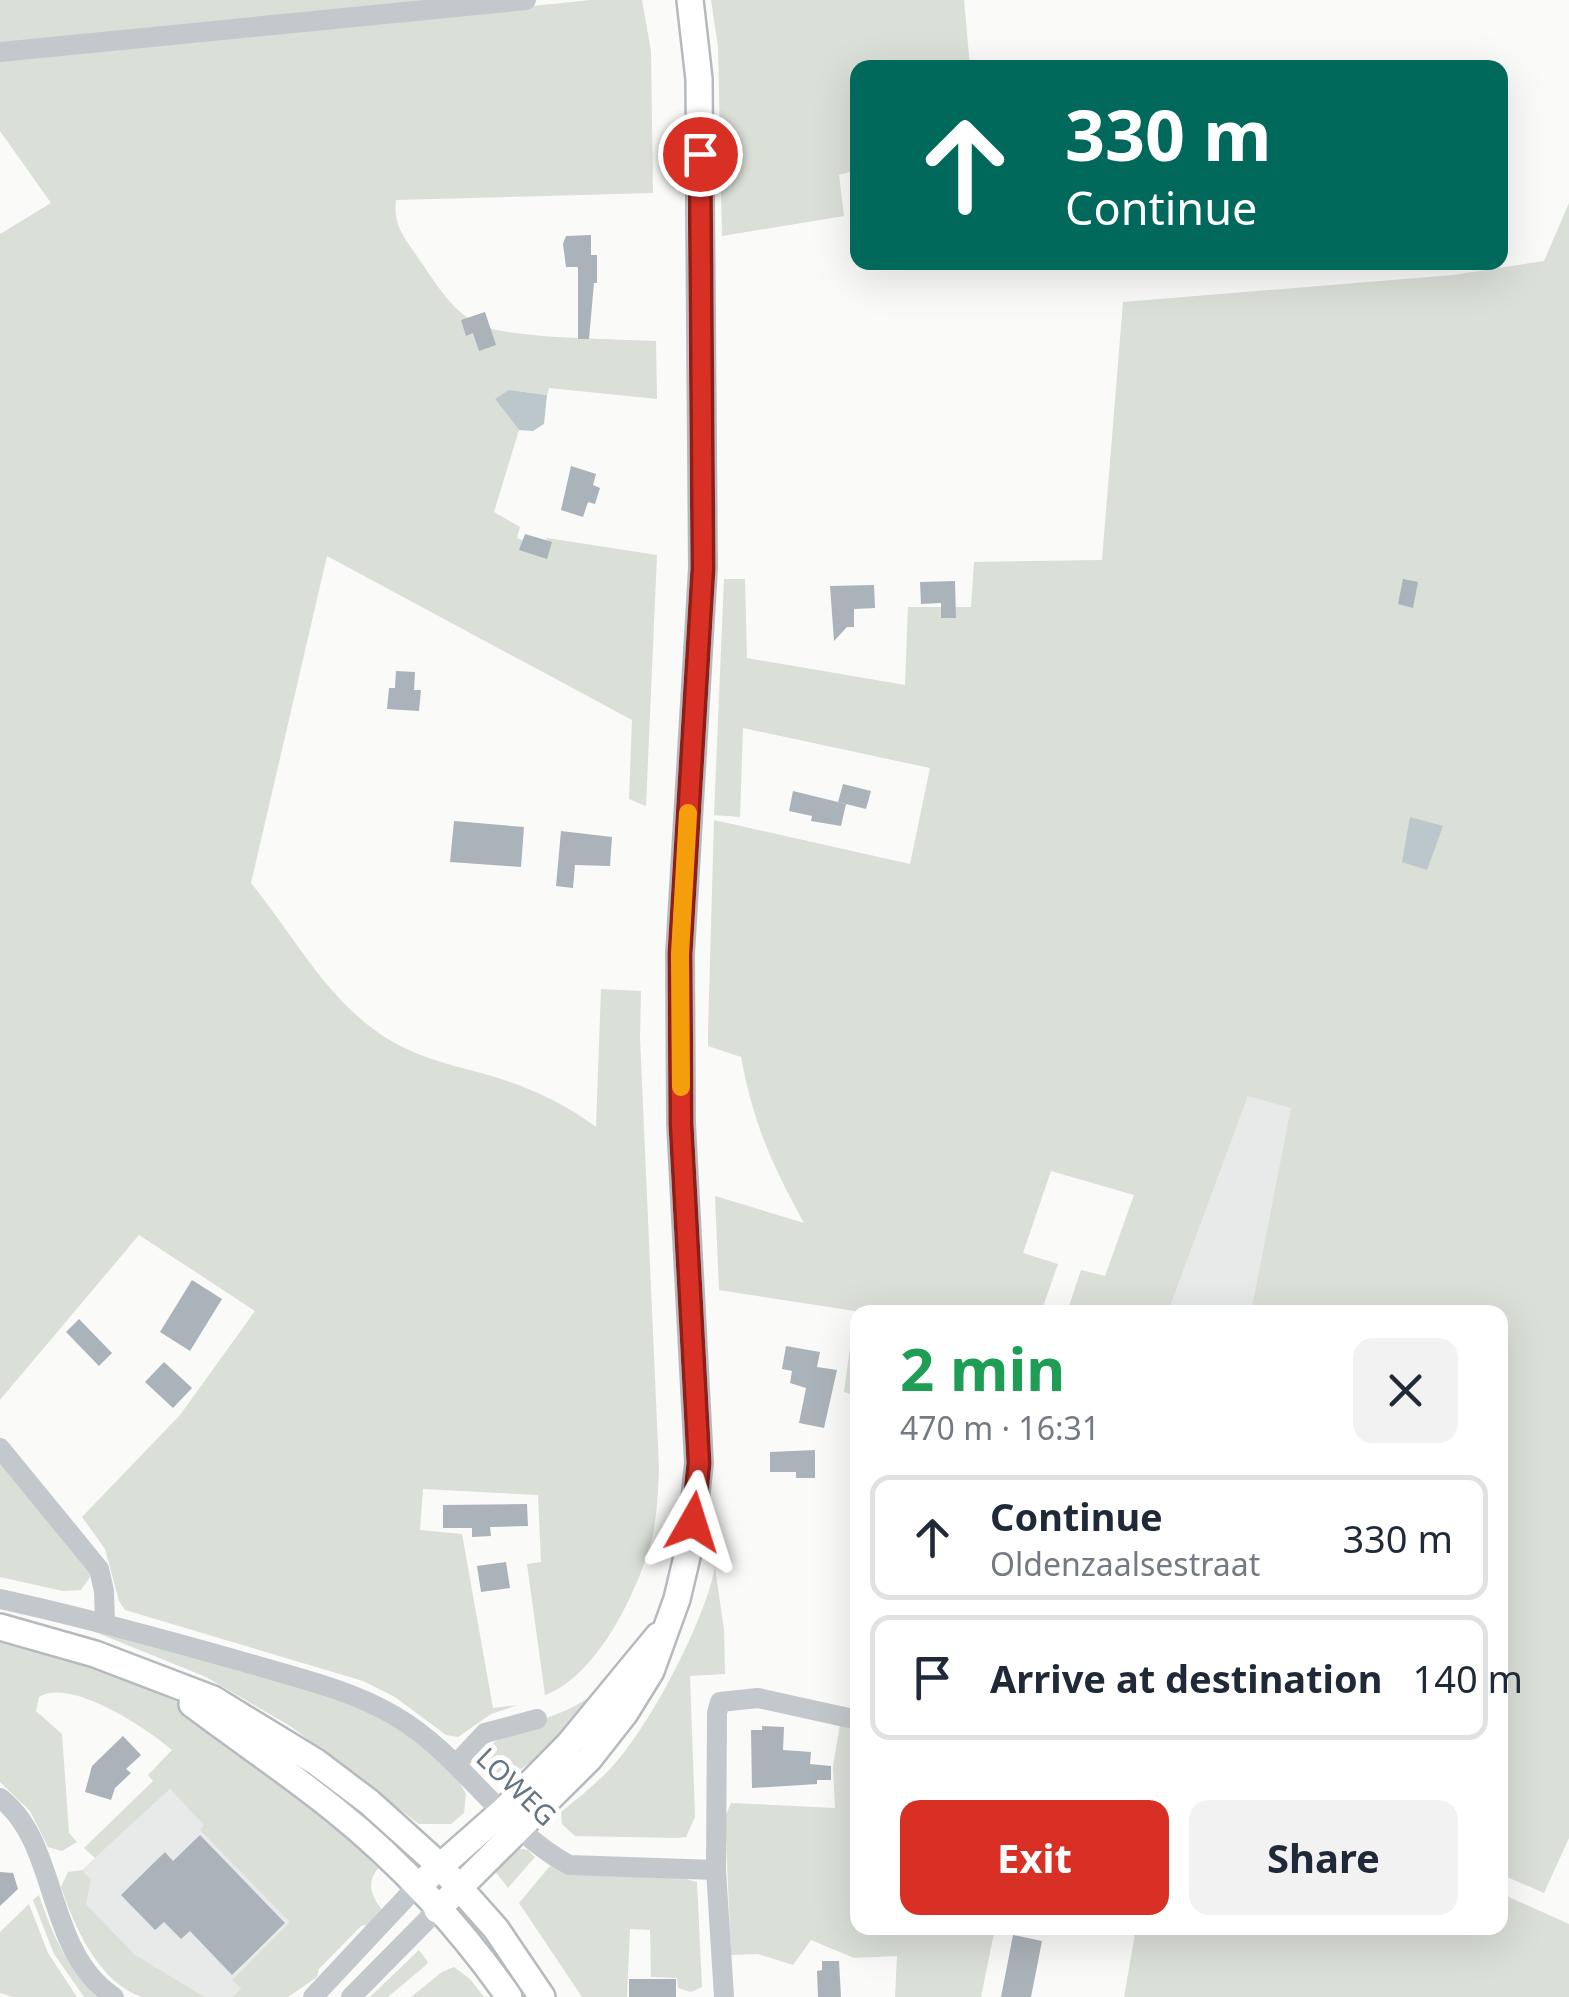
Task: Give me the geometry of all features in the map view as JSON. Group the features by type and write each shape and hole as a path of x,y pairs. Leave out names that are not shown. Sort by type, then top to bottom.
{"main road":[{"path":"437,1910 460,1890 569,1744 664,1629 677,1598 690,1544 699,1463 681,1124 680,954 703,568 699,79 690,0"},
{"path":"0,1627 95,1654 212,1699 316,1762 369,1802 440,1866 496,1929 542,1997"},
{"path":"175,1687 194,1706 338,1813 416,1887 485,1963 509,1997"},
{"path":"416,1887 440,1866 512,1820"}],"street":[{"path":"0,52 526,0"},
{"path":"0,1448 99,1568 104,1622"},
{"name":"LOWEG","path":"0,1599 104,1622 355,1696 397,1717 456,1764 550,1855 568,1865 716,1870"},
{"path":"724,1997 716,1870 716,1712 720,1702 758,1698 850,1718"},
{"path":"456,1764 485,1733 537,1719"},
{"path":"0,1798 16,1810 29,1834 61,1926 75,1951 114,1997"},
{"path":"313,1997 416,1887"},
{"path":"351,1997 437,1910"}],"shaded area":[{"path":"0,0 440,0 0,46"},
{"path":"591,0 642,0 651,51 653,193 396,200 396,210 402,233 439,288 460,312 478,324 513,333 656,341 657,399 549,388 547,395 517,391 495,399 519,430 494,512 520,527 517,538 543,548 547,538 657,555 646,806 629,799 632,720 327,556 251,883 315,970 371,1027 419,1055 539,1093 596,1127 601,989 641,991 659,1469 652,1539 626,1606 598,1651 564,1685 545,1695 527,1564 541,1562 538,1495 423,1489 420,1530 462,1534 493,1708 518,1705 491,1714 458,1737 446,1735 395,1697 363,1681 125,1610 119,1601 105,1549 82,1517 180,1415 255,1311 139,1235 0,1400 0,234 51,203 0,131 0,60"},
{"path":"711,0 964,0 969,60 850,60 850,172 839,175 844,216 722,236 718,47"},
{"path":"1569,203 1569,1838 1544,1893 1508,1877 1508,1305 1252,1305 1291,1108 1248,1096 1171,1305 1069,1305 1081,1270 1105,1276 1134,1195 1051,1171 1023,1253 1058,1264 1043,1305 850,1305 850,1310 719,1290 715,1196 804,1223 765,1143 741,1057 708,1046 708,1032 714,820 910,864 930,768 743,728 740,817 714,815 724,579 745,579 747,658 905,685 908,607 971,607 974,562 1102,560 1123,302 1508,270 1508,267 1544,261"},
{"path":"509,390 547,395 544,424 533,431 519,430 495,399"},
{"path":"1410,817 1443,826 1427,870 1402,862"},
{"path":"1248,1096 1292,1107 1252,1305 1171,1305"},
{"path":"850,1348 850,1394 844,1392"},
{"path":"0,1456 90,1571 81,1590 63,1591 0,1577"},
{"path":"715,1567 724,1630 725,1674 690,1676 695,1817 686,1837 575,1836 562,1824 561,1812 612,1767 647,1720 701,1614"},
{"path":"63,1619 354,1703 417,1740 459,1781 466,1794 464,1813 451,1824 419,1824 290,1726 206,1677"},
{"path":"0,1637 131,1679 172,1699 228,1735 384,1862 374,1874 371,1886 383,1911 371,1924 361,1926 319,1969 317,1977 288,1997 232,1997 241,1988 232,1980 290,1922 200,1830 204,1825 170,1789 95,1858 84,1848 153,1781 148,1775 172,1750 108,1708 69,1694 39,1697 36,1711 62,1734 69,1833 77,1842 62,1851 48,1847 30,1811 0,1782"},
{"path":"593,1694 531,1762 510,1775 487,1772 484,1753 493,1744"},
{"path":"840,1725 850,1727 850,1935 994,1935 981,1997 895,1997 897,1956 854,1958 811,1940 793,1965 758,1954 731,1955 725,1817 731,1803 835,1808 833,1766"},
{"path":"170,1789 205,1825 201,1830 291,1922 233,1979 241,1988 232,1997 205,1997 134,1954 85,1903 91,1879 82,1870"},
{"path":"516,1848 528,1850 535,1857 508,1888 495,1871 496,1865"},
{"path":"550,1866 565,1874 678,1877 697,1882 702,1987 691,1992 678,1988 677,1978 651,1977 650,1930 630,1929 627,1997 582,1997 519,1903"},
{"path":"82,1870 91,1879 86,1904 134,1954 205,1997 142,1997 113,1979 90,1951 61,1887 68,1872"},
{"path":"39,1895 62,1949 97,1997 84,1997 54,1954 33,1900"},
{"path":"1508,1897 1569,1924 1569,1997 1124,1997 1135,1935 1508,1935"},
{"path":"29,1904 48,1953 77,1997 13,1997 0,1993 0,1932"},
{"path":"419,1950 428,1962 426,1965 388,1997 370,1997"},
{"path":"454,1967 484,1997 411,1997 442,1972"}],"building":[{"path":"591,235 591,255 597,255 597,283 589,339 578,339 578,267 566,267 563,244 566,236"},
{"path":"485,312 496,345 479,351 473,333 466,336 461,320"},
{"path":"571,466 596,474 593,485 600,488 595,504 588,502 583,517 561,510"},
{"path":"525,534 552,542 547,559 519,550"},
{"path":"1403,579 1418,582 1413,608 1398,604"},
{"path":"955,581 956,618 941,618 941,603 921,604 920,582"},
{"path":"874,585 875,608 854,609 854,627 847,627 834,641 830,586"},
{"path":"396,671 415,672 414,690 421,690 419,711 387,709"},
{"path":"843,784 871,791 866,809 838,802"},
{"path":"793,791 846,804 841,826 811,821 812,816 789,811"},
{"path":"454,821 524,827 521,867 450,862"},
{"path":"561,831 612,837 610,866 575,865 573,888 556,886"},
{"path":"192,1280 222,1299 190,1351 160,1332"},
{"path":"79,1319 112,1353 99,1366 66,1332"},
{"path":"786,1346 820,1352 817,1367 837,1370 824,1428 799,1423 806,1388 790,1383 792,1371 782,1369"},
{"path":"164,1362 192,1388 173,1408 145,1382"},
{"path":"815,1450 815,1478 796,1478 796,1472 770,1472 770,1452"},
{"path":"527,1504 528,1526 490,1527 491,1536 472,1537 472,1528 443,1528 443,1505"},
{"path":"506,1562 510,1588 481,1592 477,1566"},
{"path":"762,1726 784,1727 783,1750 811,1752 810,1764 831,1766 831,1780 752,1788 751,1730 762,1730"},
{"path":"123,1736 141,1755 126,1769 131,1773 115,1788 111,1800 85,1792 92,1766"},
{"path":"200,1835 285,1923 232,1975 190,1931 181,1939 164,1922 155,1930 121,1895 165,1852 173,1861"},
{"path":"0,1872 13,1873 18,1889 0,1906"},
{"path":"1013,1935 1042,1941 1031,1997 1001,1997"},
{"path":"822,1961 839,1961 841,1997 818,1997 817,1971 822,1970"},
{"path":"629,1979 676,1979 676,1997 629,1997"}],"slow traffic":[{"path":"681,1087 680,954 688,813"}],"route":[{"path":"693,1522 699,1463 681,1124 680,954 703,568 700,154"}]}
